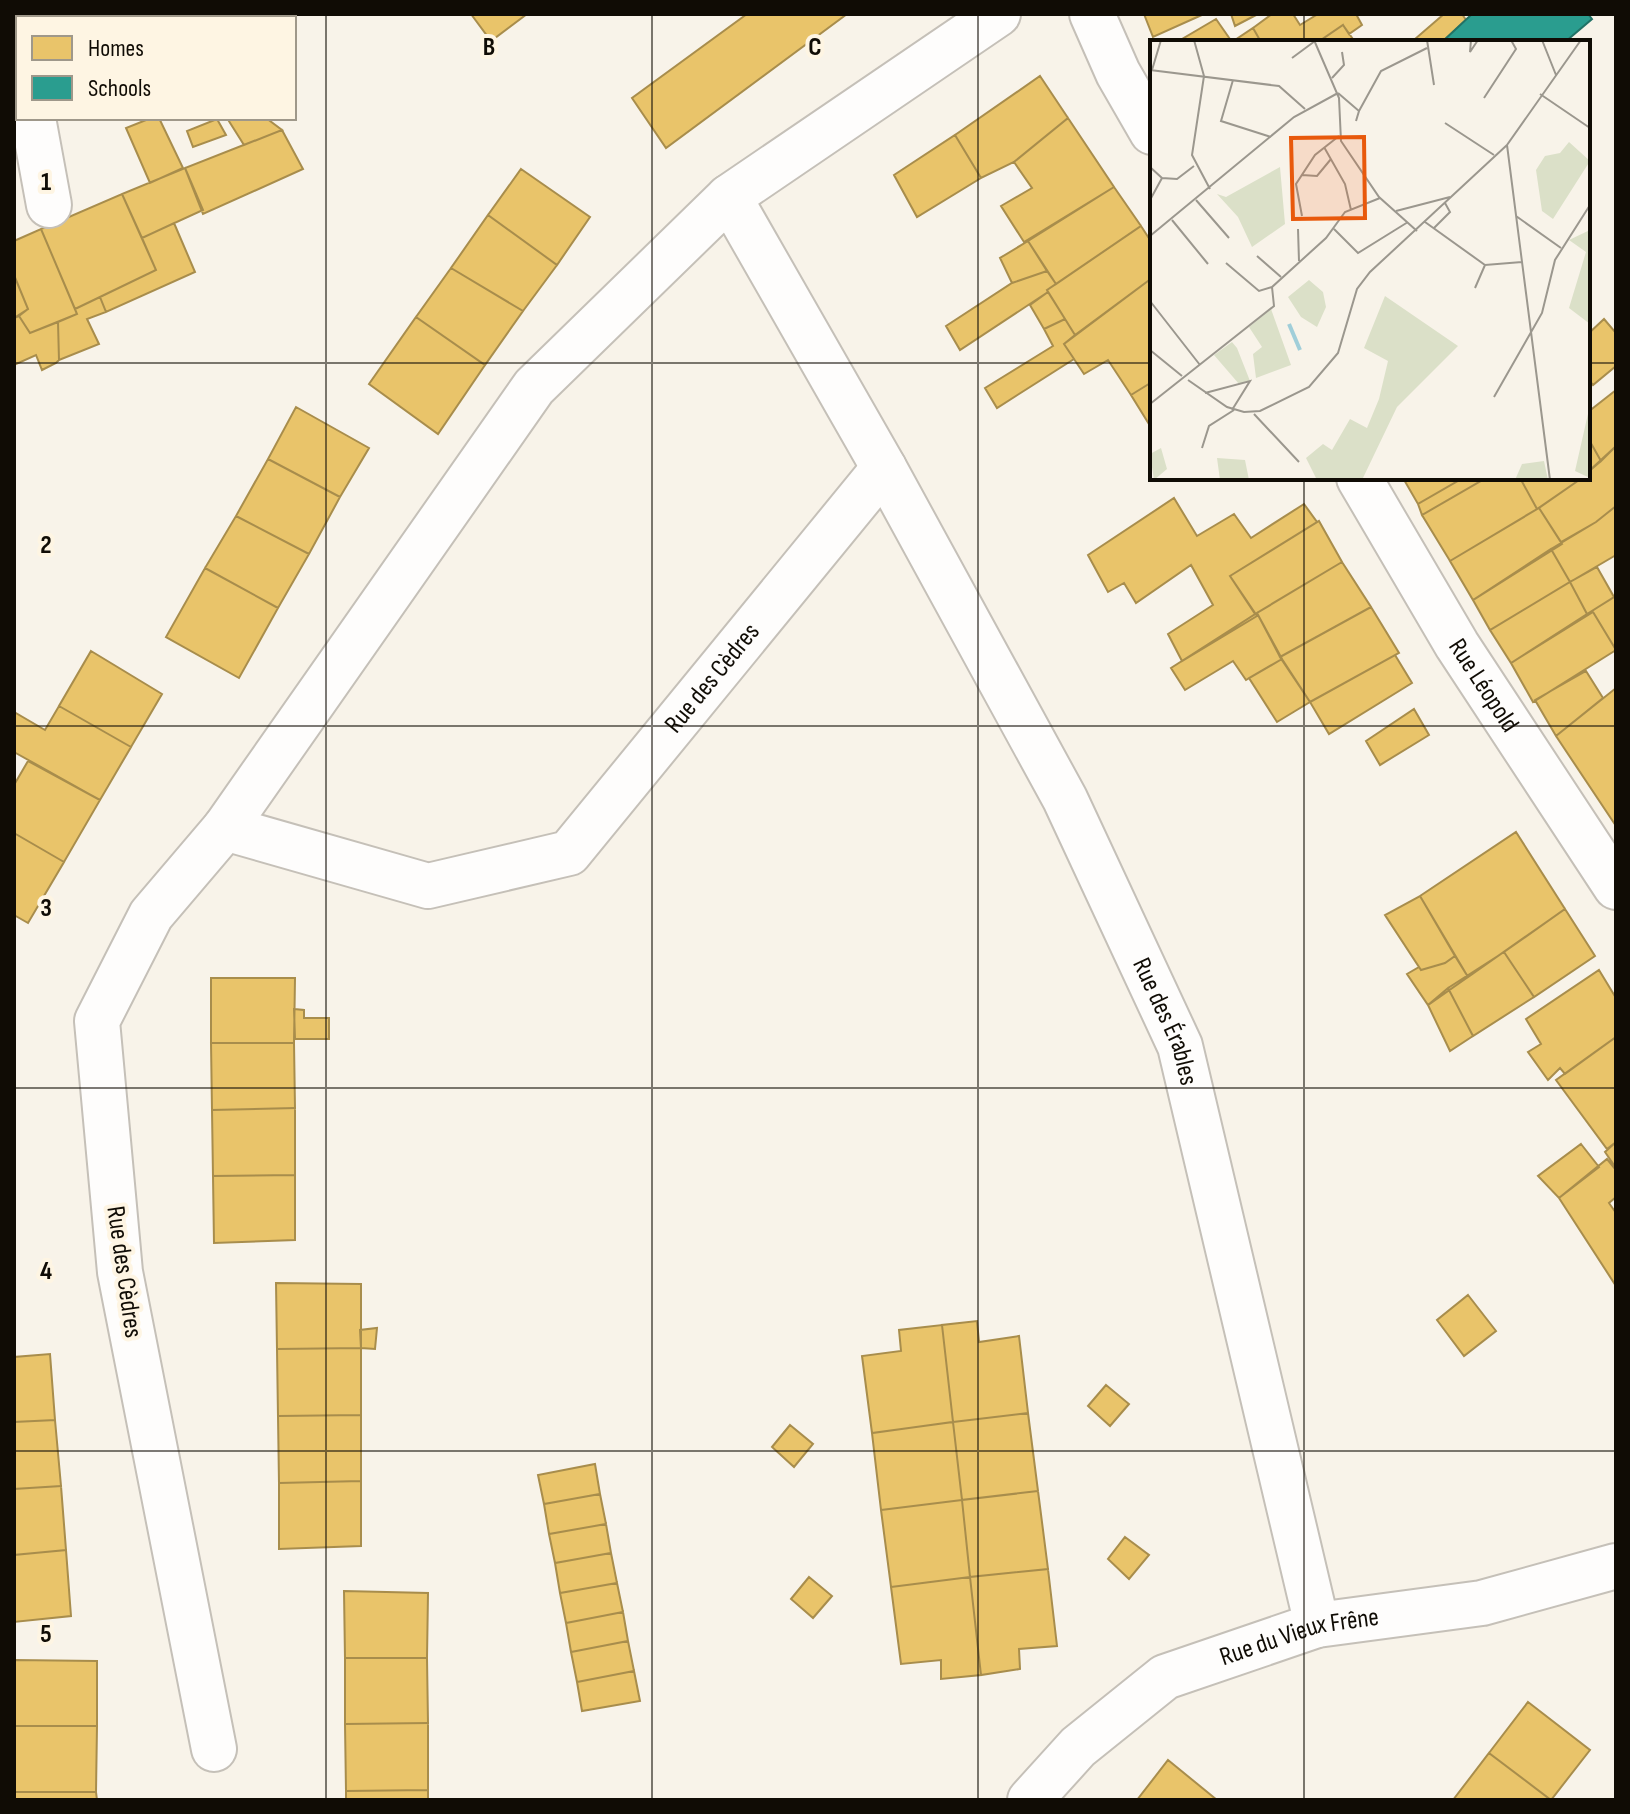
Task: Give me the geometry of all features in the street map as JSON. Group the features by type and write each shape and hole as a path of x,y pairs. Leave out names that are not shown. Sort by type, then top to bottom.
{"street":[{"name":"Rue des Cèdres","path":"214,1749 120,1272 97,1021 151,915 225,828 534,387 729,197 998,14"},
{"path":"1092,14 1118,73 1150,129"},
{"path":"33,120 49,205"},
{"path":"729,197 884,468"},
{"name":"Rue des Cèdres","path":"225,828 428,886 569,853 884,468"},
{"name":"Rue des Érables","path":"884,468 1065,799 1180,1046 1317,1625"},
{"name":"Rue Léopold","path":"1360,480 1457,645 1616,887"},
{"name":"Rue du Vieux Frêne","path":"1030,1800 1078,1747 1165,1677 1317,1625 1482,1603 1616,1566"}],"building: Homes":[{"path":"32,14 98,14 90,16"},
{"path":"139,14 140,16 90,16"},
{"path":"471,14 527,14 491,41"},
{"path":"747,14 847,14 666,148 632,98"},
{"path":"1144,14 1204,14 1153,37"},
{"path":"1231,14 1258,14 1235,26"},
{"path":"1272,14 1293,14 1300,25 1318,14 1356,14 1362,25 1349,34 1343,25 1321,40 1260,40 1253,28"},
{"path":"1444,14 1462,14 1466,20 1444,40 1415,39"},
{"path":"1216,19 1231,40 1180,40"},
{"path":"1343,25 1354,40 1321,40"},
{"path":"1253,28 1260,40 1235,40"},
{"path":"1040,76 1068,118 1014,162 981,178 955,135"},
{"path":"1068,118 1114,187 1024,242 1001,206 1032,188 1014,162"},
{"path":"146,120 160,120 183,168 150,183 126,128"},
{"path":"218,120 226,135 193,147 187,131"},
{"path":"228,120 269,120 282,130 244,145"},
{"path":"282,130 303,169 203,214 185,168"},
{"path":"955,135 981,178 917,217 894,175"},
{"path":"185,168 203,210 142,238 122,194"},
{"path":"521,169 590,217 557,265 488,215"},
{"path":"1114,187 1141,226 1056,284 1028,241"},
{"path":"122,194 156,270 75,309 41,229"},
{"path":"488,215 557,265 523,311 451,268"},
{"path":"174,223 195,272 106,312 100,297 156,270 142,238"},
{"path":"1141,226 1150,240 1150,279 1075,335 1047,290"},
{"path":"41,229 77,314 30,333 19,316 28,309 14,275 14,241"},
{"path":"1028,241 1047,271 1012,283 1000,258"},
{"path":"451,268 523,311 485,365 416,317"},
{"path":"1047,271 1056,284 1048,292 960,350 946,326 1012,283"},
{"path":"14,275 28,309 14,318"},
{"path":"1150,280 1150,383 1131,395 1108,360 1084,374 1064,344"},
{"path":"1048,292 1065,319 1044,329 1030,305"},
{"path":"100,297 106,312 87,319 99,344 59,360 58,322 77,314 75,309"},
{"path":"19,316 30,333 58,322 59,360 56,363 42,370 36,355 14,365 14,318"},
{"path":"416,317 485,365 438,434 369,384"},
{"path":"1065,319 1075,335 1064,344 1074,359 997,408 985,388 1053,346 1044,329"},
{"path":"1604,319 1616,333 1616,366 1593,385 1590,381 1590,332"},
{"path":"1150,383 1150,426 1131,395"},
{"path":"1616,390 1616,446 1601,461 1590,442 1590,410"},
{"path":"296,407 369,448 340,497 268,459"},
{"path":"1590,442 1601,461 1590,470"},
{"path":"1616,446 1616,506 1596,522 1561,542 1539,508 1579,480 1590,480 1590,470"},
{"path":"268,459 340,497 309,554 236,516"},
{"path":"1404,480 1460,480 1418,504"},
{"path":"1460,480 1483,480 1422,515 1418,504"},
{"path":"1483,480 1521,480 1537,509 1450,561 1422,515"},
{"path":"1521,480 1579,480 1537,509"},
{"path":"1174,498 1197,536 1234,514 1251,538 1304,504 1317,522 1230,576 1257,616 1182,661 1168,634 1213,605 1191,565 1136,603 1124,583 1108,592 1088,555"},
{"path":"1616,506 1616,555 1570,582 1551,549"},
{"path":"1539,508 1562,544 1473,600 1450,561"},
{"path":"236,516 309,554 278,608 205,568"},
{"path":"1319,521 1342,562 1255,614 1230,576"},
{"path":"1551,549 1570,582 1490,630 1473,600"},
{"path":"1342,562 1371,607 1280,657 1257,613"},
{"path":"1597,567 1614,597 1587,614 1570,582"},
{"path":"205,568 278,608 239,678 166,637"},
{"path":"1570,582 1587,614 1511,663 1490,630"},
{"path":"1616,596 1616,650 1593,612 1587,614"},
{"path":"1371,607 1399,653 1310,702 1280,657"},
{"path":"1593,612 1616,650 1533,702 1511,663"},
{"path":"1257,613 1282,659 1246,680 1233,661 1185,690 1171,668"},
{"path":"91,651 162,694 131,747 59,706"},
{"path":"1395,655 1412,683 1329,734 1310,702"},
{"path":"1282,659 1310,702 1277,722 1249,678"},
{"path":"1586,671 1603,698 1556,736 1535,700"},
{"path":"1616,688 1616,826 1556,736"},
{"path":"59,706 131,747 100,800 14,752 14,712 45,730"},
{"path":"1414,709 1429,735 1380,765 1366,741"},
{"path":"28,761 100,800 64,862 14,833 14,785"},
{"path":"1516,832 1565,909 1468,977 1420,896"},
{"path":"14,833 64,862 28,923 14,915"},
{"path":"1420,896 1455,956 1445,963 1421,970 1385,915"},
{"path":"1565,909 1595,956 1534,997 1504,952"},
{"path":"1504,952 1534,997 1473,1036 1448,988"},
{"path":"1455,956 1468,977 1428,1005 1407,974 1419,967 1421,970 1445,963"},
{"path":"1599,970 1616,998 1616,1037 1565,1074 1560,1068 1548,1080 1528,1052 1541,1044 1526,1019"},
{"path":"211,978 295,978 294,1043 211,1043"},
{"path":"1448,988 1473,1036 1450,1051 1428,1005"},
{"path":"294,1009 304,1010 304,1018 329,1018 329,1039 295,1039"},
{"path":"1616,1037 1616,1142 1607,1149 1556,1080"},
{"path":"211,1043 294,1043 295,1108 212,1110"},
{"path":"295,1108 295,1175 213,1176 212,1110"},
{"path":"1616,1142 1616,1168 1605,1152"},
{"path":"1581,1144 1599,1167 1559,1198 1538,1176"},
{"path":"1607,1159 1616,1170 1616,1197 1609,1203 1616,1213 1616,1286 1559,1198"},
{"path":"295,1175 295,1240 214,1243 213,1176"},
{"path":"276,1283 361,1284 361,1348 277,1349"},
{"path":"1468,1295 1496,1331 1464,1356 1437,1320"},
{"path":"977,1321 979,1342 1019,1336 1028,1413 953,1422 942,1325"},
{"path":"942,1325 953,1422 872,1433 862,1356 901,1351 899,1330"},
{"path":"377,1328 375,1349 361,1348 360,1330"},
{"path":"361,1348 361,1415 278,1416 277,1349"},
{"path":"50,1354 55,1420 14,1422 14,1357"},
{"path":"1106,1385 1129,1404 1110,1426 1088,1406"},
{"path":"1028,1413 1038,1491 962,1500 953,1422"},
{"path":"361,1415 361,1481 279,1483 278,1416"},
{"path":"55,1420 61,1486 14,1489 14,1422"},
{"path":"953,1422 962,1500 881,1510 872,1433"},
{"path":"790,1425 813,1444 794,1467 772,1447"},
{"path":"595,1464 600,1494 544,1504 538,1475"},
{"path":"361,1481 361,1546 279,1549 279,1483"},
{"path":"61,1486 66,1550 14,1555 14,1489"},
{"path":"1038,1491 1048,1569 970,1577 962,1500"},
{"path":"600,1494 606,1524 549,1534 544,1504"},
{"path":"962,1500 970,1577 891,1587 881,1510"},
{"path":"606,1524 611,1553 555,1563 549,1534"},
{"path":"1125,1537 1149,1555 1129,1579 1108,1559"},
{"path":"66,1550 71,1616 14,1622 14,1555"},
{"path":"611,1553 617,1583 560,1593 555,1563"},
{"path":"1048,1569 1057,1646 1019,1649 1020,1669 981,1675 970,1577"},
{"path":"809,1577 832,1596 813,1618 791,1599"},
{"path":"970,1577 981,1675 941,1679 941,1660 901,1664 891,1587"},
{"path":"617,1583 623,1612 566,1623 560,1593"},
{"path":"344,1591 428,1593 427,1658 345,1658"},
{"path":"623,1612 628,1641 571,1652 566,1623"},
{"path":"628,1641 634,1671 577,1682 571,1652"},
{"path":"345,1658 427,1658 428,1723 345,1724"},
{"path":"14,1660 97,1661 97,1726 14,1726"},
{"path":"634,1671 640,1701 582,1711 577,1682"},
{"path":"1528,1702 1590,1750 1551,1800 1489,1753"},
{"path":"428,1723 428,1790 346,1791 345,1724"},
{"path":"14,1726 97,1726 96,1792 14,1792"},
{"path":"1489,1753 1551,1800 1453,1800"},
{"path":"1168,1760 1217,1800 1137,1800"},
{"path":"428,1790 428,1800 346,1800 346,1791"},
{"path":"14,1792 96,1792 97,1800 14,1800"}],"building: Schools":[{"path":"1472,14 1588,14 1592,19 1567,40 1444,40"}]}
